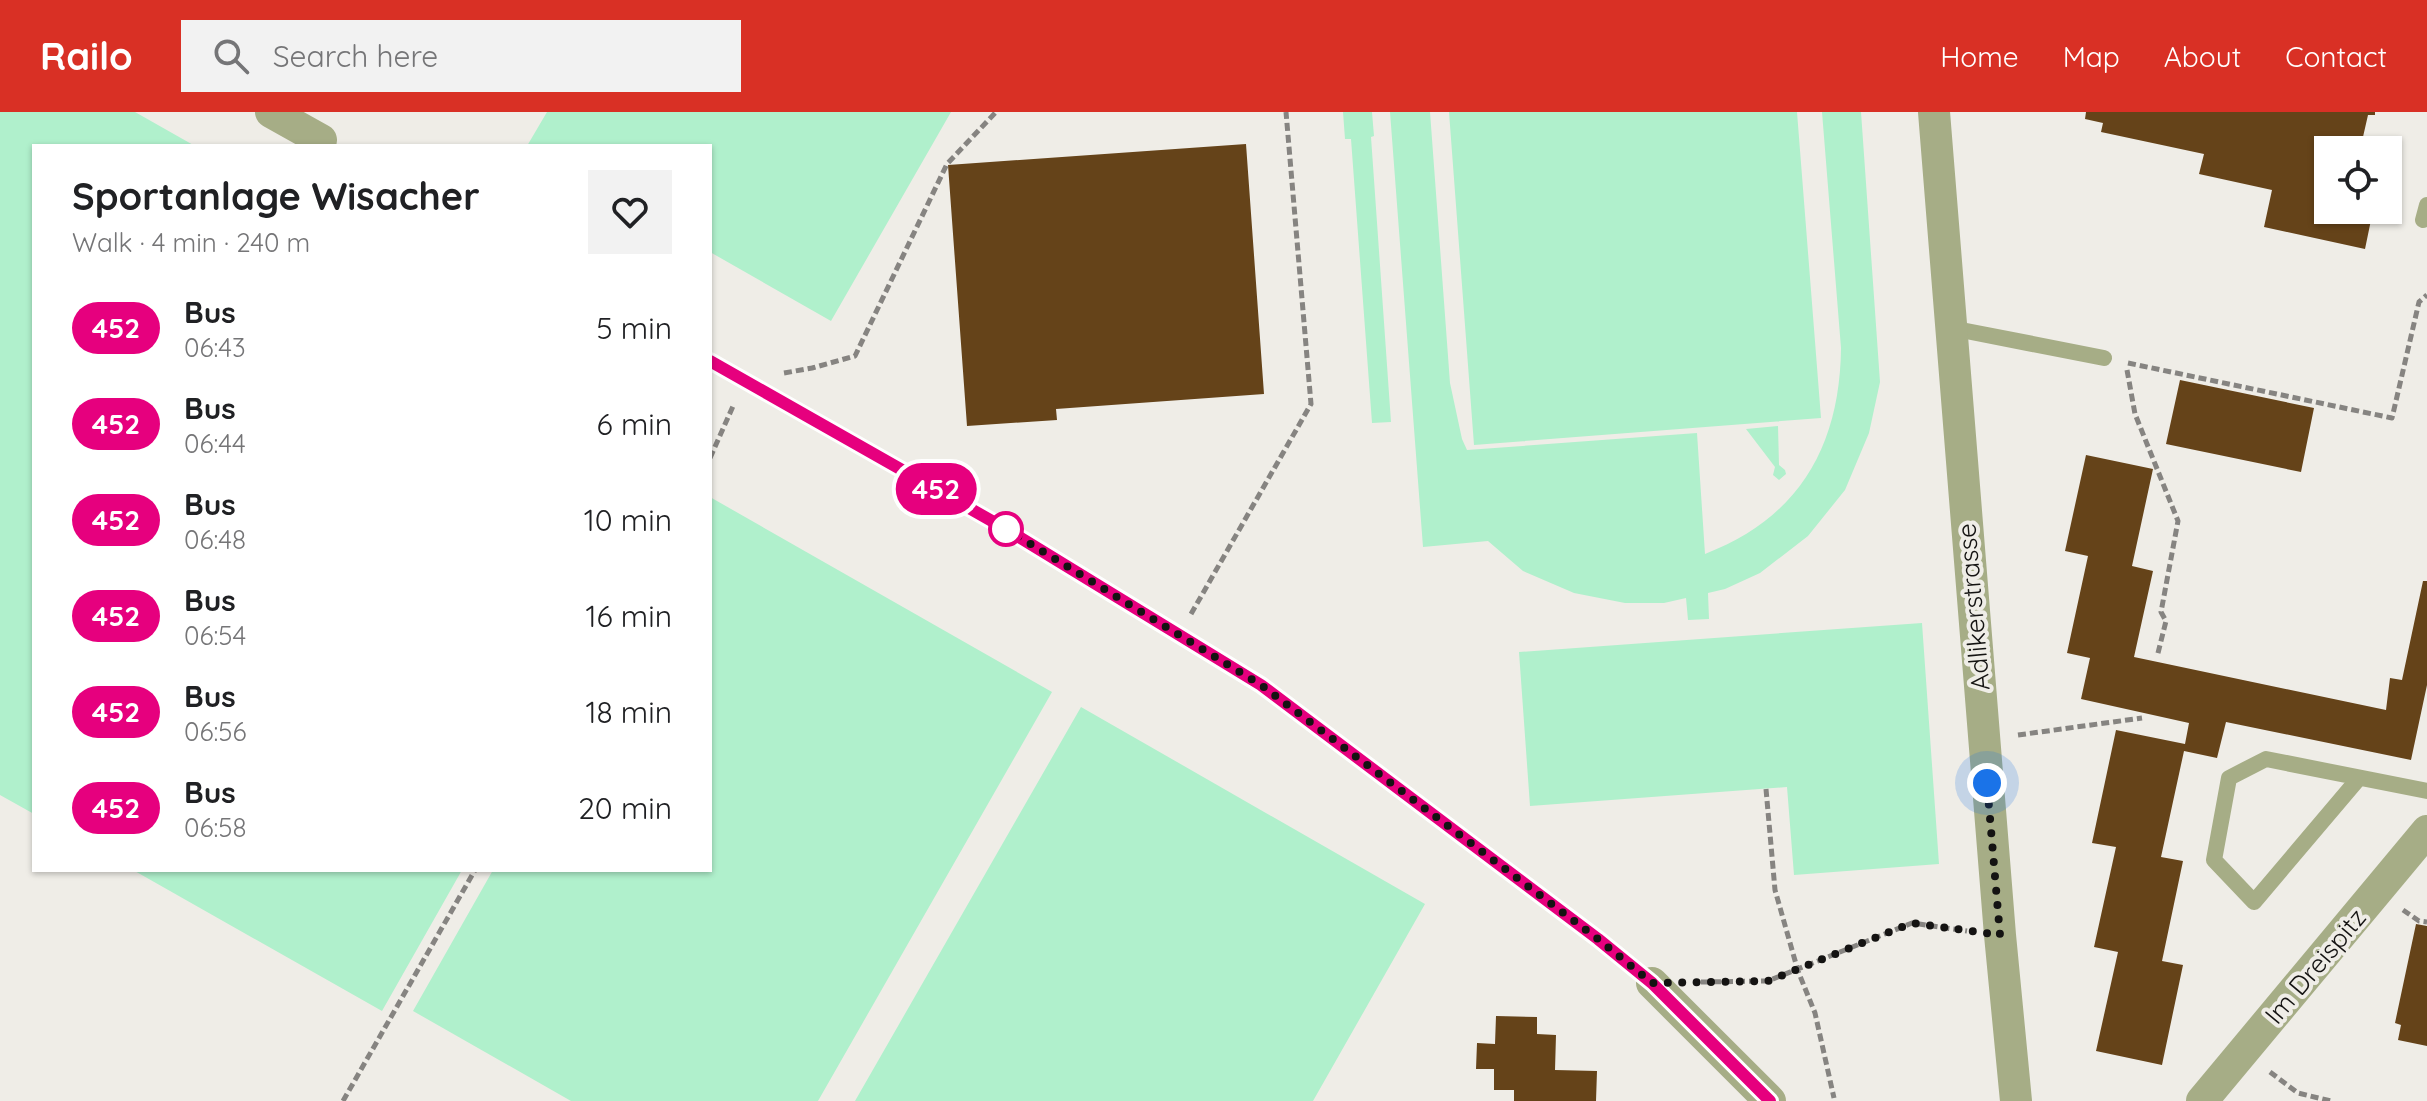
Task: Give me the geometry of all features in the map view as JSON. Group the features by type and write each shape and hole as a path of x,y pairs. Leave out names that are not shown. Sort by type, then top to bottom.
{"street":[{"path":"271,112 326,143"},
{"name":"Adlikerstrasse","path":"1934,112 2016,1101"},
{"name":"Im Dreispitz","path":"2202,1101 2427,831"},
{"path":"1652,983 1770,1101"}],"lane":[{"path":"1951,328 2104,358"},
{"path":"712,362 1006,529 1261,685 1652,983"},
{"path":"2359,778 2254,902 2214,860 2229,778 2266,759 2427,791"}],"path":[{"path":"712,453 744,380 812,368 855,356 947,164 996,112"},
{"path":"1179,635 1311,404 1286,112"},
{"path":"2157,657 2166,621 2161,612 2178,521 2135,414 2125,362 2392,418 2419,302 2427,295"},
{"path":"2013,735 2142,718"},
{"path":"1766,789 1775,890 1798,971 1815,1013 1834,1098"},
{"path":"343,1101 474,872"},
{"path":"2395,904 2419,921 2427,922"},
{"path":"1652,983 1768,981 1912,923 2000,935"},
{"path":"2263,1066 2298,1093 2331,1101"}],"green space":[{"path":"0,112 135,112 191,144 32,144 32,813 0,795"},
{"path":"547,112 951,112 831,321 712,253 712,144 528,144"},
{"path":"1343,112 1372,112 1374,136 1371,137 1391,422 1372,423 1351,139 1345,139"},
{"path":"1390,112 1430,112 1450,383 1467,450 1697,433 1705,554 1738,539 1789,499 1808,474 1833,416 1841,348 1822,112 1861,112 1880,382 1869,433 1845,490 1808,536 1760,573 1708,593 1709,619 1688,620 1686,598 1664,603 1625,603 1574,593 1523,571 1488,541 1423,547"},
{"path":"1449,112 1797,112 1821,418 1474,445"},
{"path":"1778,426 1779,465 1786,474 1779,480 1773,475 1775,467 1746,429"},
{"path":"712,498 1052,692 818,1101 571,1101 413,1011 492,872 712,872"},
{"path":"1922,623 1939,864 1794,875 1787,787 1530,806 1519,652"},
{"path":"1081,707 1425,904 1313,1101 855,1101"},
{"path":"137,872 461,872 382,1011"}],"building":[{"path":"2086,112 2375,112 2375,115 2368,115 2363,136 2314,136 2314,224 2370,224 2365,249 2264,227 2272,190 2199,174 2204,154 2101,132 2103,123 2085,119"},
{"path":"1246,144 1264,394 1056,409 1057,420 967,426 948,165"},
{"path":"2180,380 2314,408 2301,472 2166,444"},
{"path":"2086,455 2153,469 2132,566 2153,571 2134,657 2386,710 2390,678 2402,680 2423,581 2427,581 2427,685 2411,760 2226,722 2217,758 2184,751 2161,857 2183,861 2162,961 2183,965 2162,1065 2096,1051 2118,952 2094,947 2116,847 2092,843 2116,730 2185,744 2189,723 2081,699 2090,658 2067,653 2088,556 2065,551"},
{"path":"2416,924 2427,926 2427,1046 2398,1040 2401,1025 2395,1023"},
{"path":"1496,1016 1537,1017 1537,1034 1556,1035 1555,1070 1597,1071 1596,1101 1514,1101 1514,1090 1494,1090 1494,1069 1476,1069 1477,1043 1495,1044"}],"bus line":[{"name":"452","path":"712,362 1006,529 1261,685 1652,983 1770,1101"}],"route":[{"path":"1006,529 1261,685 1652,983 1768,981 1912,923 2000,935 1987,783"}]}
